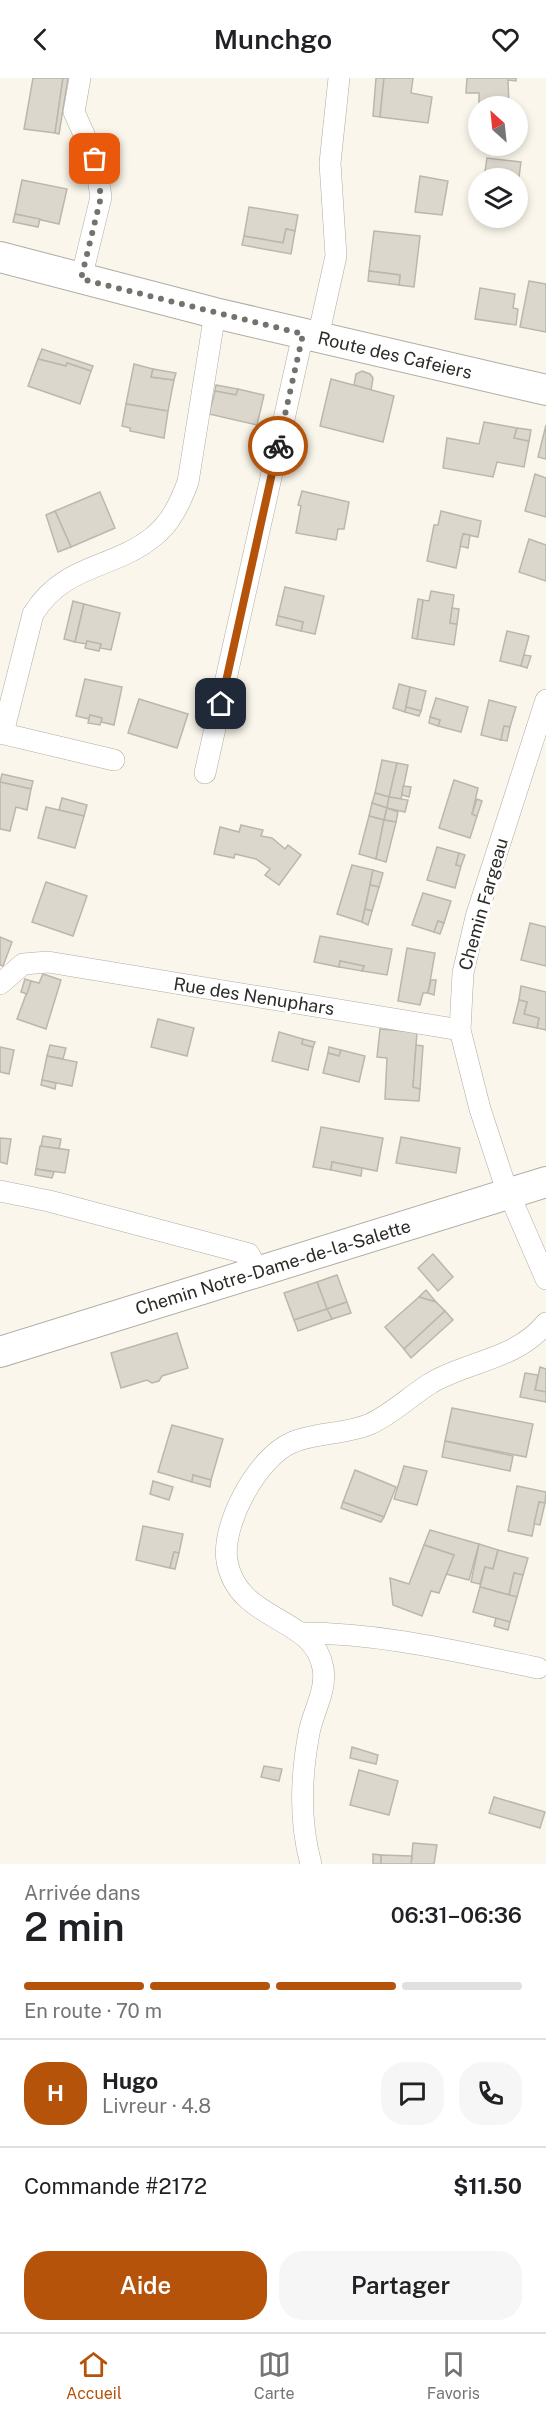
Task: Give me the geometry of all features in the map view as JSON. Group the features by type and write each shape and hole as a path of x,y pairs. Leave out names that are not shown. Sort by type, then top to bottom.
{"street":[{"path":"80,78 74,112 95,159 101,197 81,279"},
{"path":"205,773 310,335 336,256 330,163 339,78"},
{"name":"Route des Cafeiers","path":"0,257 215,313 546,390"},
{"path":"114,760 1,733 33,614 43,599 70,577 135,549 153,537 168,522 178,505 188,482 215,313"},
{"name":"Chemin Fargeau","path":"546,700 476,917 463,973 460,1030 480,1109 504,1182 511,1193 546,1279"},
{"name":"Rue des Nenuphars","path":"0,984 23,964 48,962 460,1030"},
{"name":"Chemin Notre-Dame-de-la-Salette","path":"0,1352 546,1182"},
{"path":"0,1191 49,1201 249,1254 258,1272"},
{"path":"311,1864 307,1849 302,1788 309,1731 325,1683 323,1665 315,1647 302,1633 269,1616 237,1587 227,1560 226,1546 236,1509 264,1463 290,1443 370,1424 433,1382 510,1352 531,1338 546,1323"},
{"path":"302,1633 379,1636 538,1668"}],"building":[{"path":"33,78 63,78 55,133 24,129"},
{"path":"63,78 68,78 59,134 55,133"},
{"path":"376,78 384,78 380,117 373,116"},
{"path":"384,78 413,78 411,93 432,97 428,123 380,117"},
{"path":"467,78 516,78 516,81 508,80 509,96 479,96 479,93 466,93"},
{"path":"487,158 521,162 520,168 486,168"},
{"path":"420,176 448,181 442,215 415,212"},
{"path":"22,180 67,189 59,224 15,214"},
{"path":"249,207 298,215 295,231 286,229 283,243 244,236"},
{"path":"15,214 40,219 38,227 13,222"},
{"path":"286,229 295,231 291,254 242,245 244,236 283,243"},
{"path":"374,231 420,236 414,287 399,285 400,275 369,271"},
{"path":"369,271 400,275 399,285 368,281"},
{"path":"529,281 546,284 546,332 520,327"},
{"path":"480,288 515,294 513,308 518,309 516,325 475,319"},
{"path":"42,349 93,366 91,371 67,363 66,366 38,359"},
{"path":"38,359 66,366 67,363 91,371 80,404 28,386"},
{"path":"134,364 153,369 151,377 174,380 168,411 126,404"},
{"path":"153,369 176,373 174,380 151,377"},
{"path":"362,371 373,378 371,390 354,385 356,374"},
{"path":"331,379 394,396 383,442 320,426"},
{"path":"216,385 238,389 236,395 215,391"},
{"path":"238,389 264,395 257,425 209,414 215,391 236,395"},
{"path":"126,404 168,411 164,438 130,431 130,428 122,426"},
{"path":"484,422 517,428 514,438 529,441 524,467 497,462 493,477 443,468 447,438 479,444"},
{"path":"546,425 546,459 538,457"},
{"path":"517,428 531,430 529,441 514,438"},
{"path":"535,474 546,478 546,517 525,511"},
{"path":"302,491 349,502 344,529 338,529 336,540 296,533 301,506 298,505"},
{"path":"100,492 115,528 71,547 55,511"},
{"path":"55,511 71,547 58,552 46,515"},
{"path":"441,511 481,521 478,537 463,534 456,568 427,561 434,525 438,525"},
{"path":"463,534 470,535 468,548 460,546"},
{"path":"529,539 546,545 546,581 519,572"},
{"path":"285,587 324,596 315,634 301,631 303,622 278,616"},
{"path":"431,591 454,595 450,623 457,624 454,645 417,639 423,600 429,601"},
{"path":"418,599 423,600 417,639 412,638"},
{"path":"73,601 84,604 75,642 64,639"},
{"path":"84,604 120,613 111,650 100,648 101,644 87,641 86,644 75,642"},
{"path":"452,608 459,609 457,624 450,623"},
{"path":"278,616 303,622 301,631 276,625"},
{"path":"507,631 529,636 521,666 500,661"},
{"path":"87,641 101,644 99,651 85,648"},
{"path":"524,655 531,656 527,668 521,666"},
{"path":"85,679 122,687 114,725 101,722 102,718 90,715 89,719 76,716"},
{"path":"399,684 410,687 405,712 393,708"},
{"path":"410,687 426,691 421,711 406,707"},
{"path":"436,698 468,707 461,732 438,726 440,720 430,717"},
{"path":"139,699 188,714 177,748 128,733"},
{"path":"489,700 516,707 510,727 504,726 501,740 481,735"},
{"path":"406,707 421,711 419,716 405,712"},
{"path":"90,715 102,718 100,725 88,723"},
{"path":"430,717 440,720 438,726 429,723"},
{"path":"504,726 510,727 507,741 501,740"},
{"path":"382,760 397,763 389,797 375,793"},
{"path":"397,763 408,765 401,799 389,797"},
{"path":"2,774 33,781 31,789 0,782"},
{"path":"454,780 478,788 472,814 477,816 470,838 439,828"},
{"path":"0,782 31,789 27,810 16,807 10,831 0,829"},
{"path":"403,786 411,787 409,797 402,795"},
{"path":"375,793 389,797 387,808 372,803"},
{"path":"389,797 408,800 405,812 387,808"},
{"path":"62,798 87,805 84,816 59,810"},
{"path":"477,799 482,801 477,816 472,814"},
{"path":"372,803 387,808 384,820 369,816"},
{"path":"46,807 84,816 75,848 38,838"},
{"path":"387,808 398,812 396,822 384,820"},
{"path":"369,816 384,820 376,859 359,854"},
{"path":"384,820 396,822 386,862 376,859"},
{"path":"241,825 263,830 261,836 272,838 285,849 288,845 301,855 279,885 265,875 270,869 256,859 235,854 234,858 214,854 220,827 239,832"},
{"path":"437,847 459,853 456,865 461,866 455,888 427,880"},
{"path":"459,853 465,855 461,866 456,865"},
{"path":"352,865 373,870 362,922 337,914"},
{"path":"373,870 383,873 379,887 370,885"},
{"path":"46,882 87,896 73,936 32,922"},
{"path":"370,885 379,887 372,911 365,909"},
{"path":"423,893 451,901 444,923 438,921 434,932 412,925"},
{"path":"365,909 372,911 368,925 362,922"},
{"path":"438,921 444,923 440,934 434,932"},
{"path":"530,923 546,927 546,966 521,960"},
{"path":"320,936 392,949 387,975 362,971 364,966 340,961 339,967 314,962"},
{"path":"0,937 12,942 3,966 0,965"},
{"path":"407,948 435,953 428,993 423,993 420,1005 398,1001"},
{"path":"340,961 364,966 362,971 339,967"},
{"path":"43,974 61,980 46,1029 17,1019 31,981 39,983"},
{"path":"25,979 31,981 27,994 21,992"},
{"path":"431,980 436,980 434,995 428,993"},
{"path":"521,986 546,992 546,1030 537,1028 539,1018 524,1014 527,1002 519,1000"},
{"path":"519,1000 527,1002 524,1014 539,1018 537,1028 513,1023"},
{"path":"158,1019 194,1028 187,1056 151,1047"},
{"path":"380,1029 417,1032 413,1087 420,1089 419,1101 385,1099 387,1058 377,1057"},
{"path":"279,1032 303,1039 302,1044 313,1047 308,1070 272,1061"},
{"path":"303,1039 315,1042 313,1047 302,1044"},
{"path":"50,1045 66,1048 63,1059 47,1056"},
{"path":"416,1045 423,1046 420,1089 413,1087"},
{"path":"0,1047 14,1050 9,1074 0,1072"},
{"path":"329,1047 341,1050 339,1056 328,1053"},
{"path":"341,1050 365,1056 359,1082 323,1073 328,1053 339,1056"},
{"path":"47,1056 77,1062 72,1086 42,1080"},
{"path":"42,1080 56,1083 55,1089 41,1085"},
{"path":"321,1127 383,1138 377,1171 332,1162 331,1170 313,1167"},
{"path":"43,1136 61,1139 59,1149 41,1146"},
{"path":"401,1137 460,1148 456,1173 396,1163"},
{"path":"0,1138 11,1139 7,1164 0,1162"},
{"path":"40,1146 69,1150 65,1173 36,1169"},
{"path":"332,1162 362,1168 361,1176 331,1170"},
{"path":"36,1169 54,1172 52,1178 35,1175"},
{"path":"433,1254 453,1277 438,1291 418,1268"},
{"path":"337,1275 347,1302 327,1309 317,1282"},
{"path":"317,1282 327,1309 294,1320 284,1293"},
{"path":"426,1290 436,1302 419,1297"},
{"path":"419,1297 436,1302 445,1311 404,1349 385,1327"},
{"path":"347,1302 351,1313 332,1319 327,1309"},
{"path":"327,1309 332,1319 298,1331 294,1320"},
{"path":"445,1311 453,1320 411,1358 404,1349"},
{"path":"177,1333 188,1368 162,1376 159,1381 152,1383 147,1380 121,1388 111,1353"},
{"path":"540,1367 546,1369 546,1392 535,1390"},
{"path":"525,1373 538,1375 535,1390 546,1392 546,1402 520,1397"},
{"path":"452,1408 533,1424 526,1457 445,1441"},
{"path":"172,1425 223,1439 211,1480 193,1475 192,1482 158,1472"},
{"path":"445,1441 513,1456 510,1471 442,1457"},
{"path":"404,1466 427,1471 417,1505 394,1499"},
{"path":"355,1470 396,1487 384,1517 343,1502"},
{"path":"193,1475 211,1480 210,1487 192,1482"},
{"path":"153,1481 173,1487 169,1500 150,1494"},
{"path":"517,1486 546,1492 545,1503 539,1502 532,1536 508,1531"},
{"path":"343,1502 384,1517 381,1522 341,1508"},
{"path":"539,1502 545,1503 540,1525 534,1524"},
{"path":"143,1526 183,1534 179,1553 174,1552 170,1568 136,1560"},
{"path":"430,1530 479,1544 469,1580 446,1574 454,1555 424,1545"},
{"path":"479,1544 498,1550 493,1569 485,1567 480,1584 471,1582"},
{"path":"424,1545 454,1555 439,1593 431,1591 422,1616 393,1605 390,1578 409,1584"},
{"path":"498,1550 528,1558 523,1575 514,1573 509,1595 480,1587 485,1567 493,1569"},
{"path":"174,1552 179,1553 175,1569 170,1568"},
{"path":"514,1573 523,1575 517,1597 509,1595"},
{"path":"480,1587 517,1597 510,1622 473,1612"},
{"path":"496,1618 510,1622 508,1630 494,1626"},
{"path":"352,1747 378,1755 376,1764 350,1758"},
{"path":"264,1766 282,1769 279,1781 261,1777"},
{"path":"359,1770 398,1781 389,1815 350,1805"},
{"path":"494,1797 545,1812 540,1828 489,1813"},
{"path":"413,1843 437,1845 434,1864 411,1864"},
{"path":"373,1854 381,1855 381,1864 373,1864"},
{"path":"381,1855 412,1856 411,1864 381,1864"}],"way so far":[{"path":"95,159 101,197 81,279 303,334 278,446"}],"route":[{"path":"221,704 278,446"}]}
